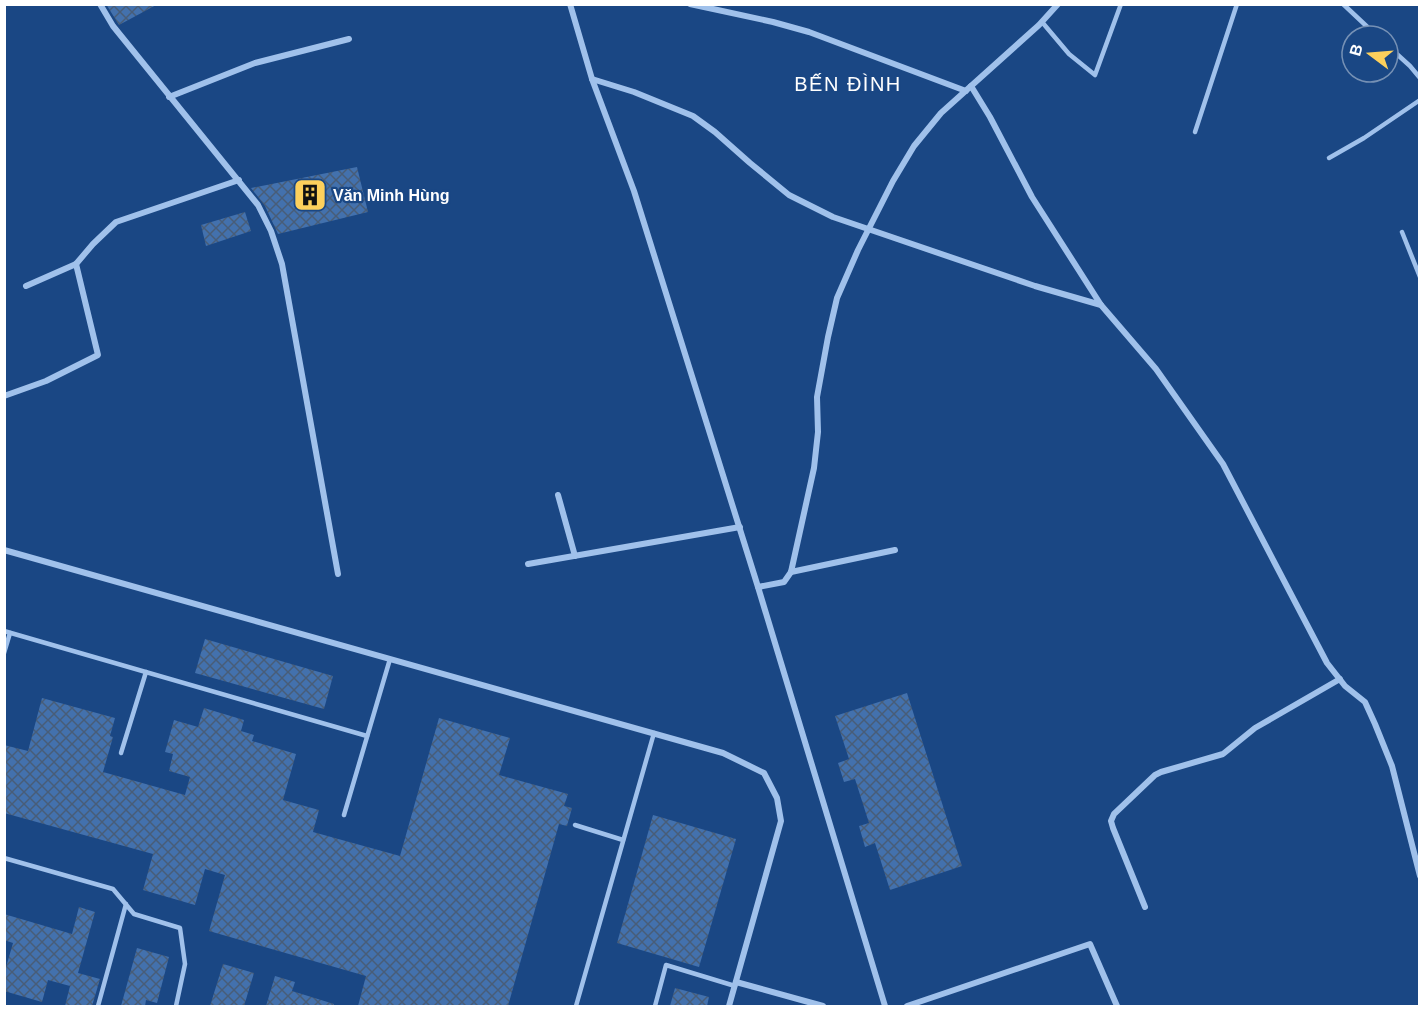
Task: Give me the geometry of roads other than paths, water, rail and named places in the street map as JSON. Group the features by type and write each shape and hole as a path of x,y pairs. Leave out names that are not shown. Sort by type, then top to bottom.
{"street":[{"path":"100,4 113,26 258,205 271,231 282,264 338,574"},
{"path":"570,4 592,79 634,191 740,527 885,1006"},
{"path":"690,4 809,32 968,88 990,117 1032,197 1101,305 1156,369 1223,464 1327,663 1345,686 1365,702 1392,766 1419,876"},
{"path":"758,586 784,582 791,572 814,468 818,432 817,397 837,298 893,181 914,146 941,113 1007,55 1058,4"},
{"path":"170,97 255,63 349,39"},
{"path":"592,79 634,92 693,116 789,195 833,217 1035,286 1101,305"},
{"path":"26,286 76,264 116,222 239,180"},
{"path":"4,396 46,381 98,355 76,264"},
{"path":"558,495 574,556"},
{"path":"528,564 740,527"},
{"path":"4,550 723,753 764,773 777,798 781,821 729,1006"},
{"path":"791,572 895,550"},
{"path":"1144,908 1113,828 1111,821 1114,813 1155,775 1223,754 1256,728 1340,679"},
{"path":"907,1006 1090,944 1117,1006"},
{"path":"735,984 823,1006"}],"lane":[{"path":"1042,22 1069,54 1095,75 1121,4"},
{"path":"1195,132 1237,4"},
{"path":"1343,4 1364,24"},
{"path":"1400,57 1419,78"},
{"path":"1329,158 1365,138 1419,100"},
{"path":"1402,232 1419,277"},
{"path":"4,652 7,632 367,736"},
{"path":"344,815 390,658"},
{"path":"121,753 146,672"},
{"path":"576,1006 654,733"},
{"path":"575,825 623,840"},
{"path":"4,858 113,889 134,914 180,928 185,964 176,1006"},
{"path":"98,1006 126,904"},
{"path":"655,1006 666,965 735,984"}],"place":[{"name":"Văn Minh Hùng","path":"310,195"}],"district":[{"name":"BẾN ĐÌNH","path":"848,84"}]}
